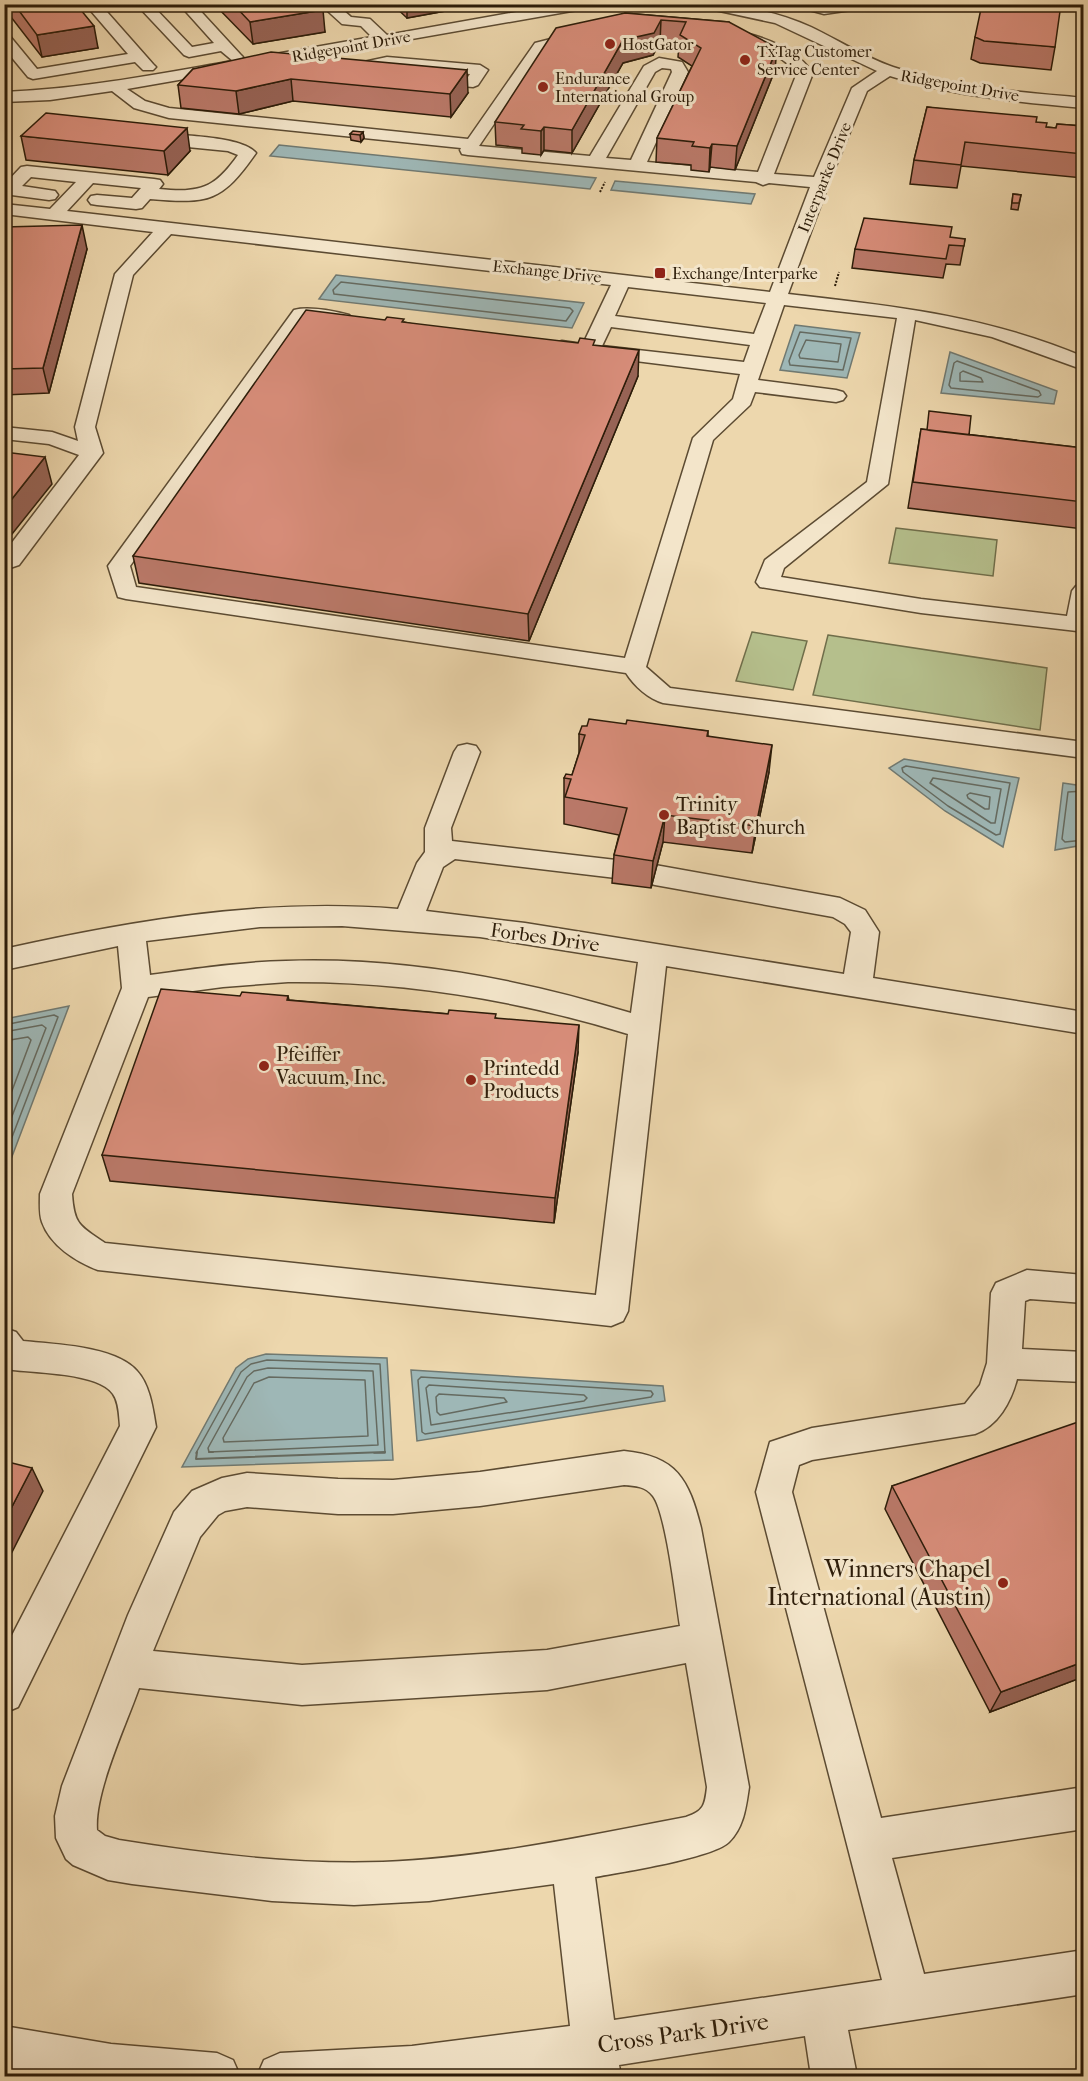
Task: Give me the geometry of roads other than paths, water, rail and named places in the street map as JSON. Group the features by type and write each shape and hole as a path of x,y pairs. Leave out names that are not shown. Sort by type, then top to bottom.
{"street":[{"path":"92,4 159,79"},
{"path":"143,4 189,52 225,46"},
{"path":"186,4 243,64"},
{"path":"327,4 346,21 368,16 384,40"},
{"name":"Ridgepoint Drive","path":"706,4 739,7 790,24 888,71 940,84 1083,103"},
{"path":"803,4 824,10 865,4"},
{"name":"Ridgepoint Drive","path":"4,97 50,95 159,79 580,5"},
{"path":"555,9 593,32 540,46 468,150 763,180 820,183"},
{"path":"757,41 806,32"},
{"path":"720,34 743,36 757,41 799,64 805,73 763,180"},
{"path":"4,38 33,75 139,57"},
{"path":"311,53 333,68 513,83"},
{"path":"595,163 649,69 659,63 677,65 680,72 636,167"},
{"name":"Interparke Drive","path":"634,667 703,438 743,401 749,377 820,183 860,88 888,71"},
{"path":"114,86 131,102 142,108 169,113 472,144"},
{"path":"126,136 231,146 248,153 227,181 210,192 186,196 146,193"},
{"path":"27,171 89,178 154,184 136,204 9,190 27,171"},
{"path":"54,215 89,178"},
{"name":"Exchange Drive","path":"4,209 778,297 907,314 967,325 1009,336 1083,364"},
{"path":"92,453 85,427 124,274 166,228"},
{"path":"590,351 622,280"},
{"path":"359,321 301,314 119,566 126,592 634,667 639,675 663,695 1083,750"},
{"path":"907,314 877,484 773,565 768,582 921,606 1077,624 1083,591"},
{"path":"604,320 762,341"},
{"path":"1061,354 1078,343"},
{"path":"544,345 749,377 836,396"},
{"path":"4,433 52,438 92,453"},
{"path":"4,563 11,560 92,453"},
{"path":"439,855 438,828 467,752"},
{"path":"408,920 431,863 439,855 454,850 616,869"},
{"path":"654,875 840,908 853,915 862,924 865,932 857,986"},
{"name":"Forbes Drive","path":"4,960 94,938 205,922 298,916 408,920 553,937 1083,1023"},
{"path":"131,933 137,988 56,1194 57,1220 73,1239 98,1256 611,1311 653,953"},
{"path":"137,988 199,979 307,971 376,974 450,982 527,995 585,1009 644,1028"},
{"path":"909,2000 774,1492 783,1454 812,1444 975,1418 996,1392 1004,1363 1008,1293 1027,1284 1083,1289"},
{"path":"4,1344 13,1355 99,1366 124,1380 135,1404 138,1427 4,1693"},
{"path":"1004,1363 1083,1367"},
{"path":"624,1468 640,1468 654,1473 665,1481 674,1497 728,1787 725,1813 713,1829 686,1838 572,1860 441,1878 358,1882 266,1881 119,1861 92,1852 80,1844 76,1830 77,1812 83,1786 128,1667 155,1597 186,1527 198,1508 211,1499 229,1492 247,1490 355,1497 439,1493 624,1468"},
{"path":"128,1667 175,1674 302,1685 547,1670 702,1641"},
{"path":"866,1841 1083,1808"},
{"path":"572,1860 596,2061"},
{"name":"Cross Park Drive","path":"280,2076 366,2074 412,2069 596,2061 823,2013 1083,1972"},
{"path":"823,2013 834,2076"},
{"path":"4,2049 111,2067 217,2076"}],"water":[{"path":"279,145 596,178 590,189 270,156"},
{"path":"615,181 755,194 751,204 611,190"},
{"path":"336,275 584,303 572,328 319,299"},
{"path":"795,325 860,333 847,378 780,370"},
{"path":"950,352 1057,391 1054,404 941,393"},
{"path":"904,759 1019,778 1003,847 945,811 889,768"},
{"path":"1063,783 1083,786 1083,845 1055,850"},
{"path":"69,1006 5,1175 5,1019"},
{"path":"266,1354 387,1358 393,1460 182,1467 236,1368 248,1359"},
{"path":"411,1370 663,1386 665,1401 417,1441"}],"place":[{"name":"HostGator","path":"610,44"},
{"name":"TxTag Customer Service Center","path":"745,60"},
{"name":"Endurance International Group","path":"543,87"},
{"name":"Exchange/Interparke","path":"660,273"},
{"name":"Trinity Baptist Church","path":"664,815"},
{"name":"Pfeiffer Vacuum, Inc.","path":"264,1066"},
{"name":"Printedd Products","path":"471,1080"},
{"name":"Winners Chapel International (Austin)","path":"1003,1583"}]}
